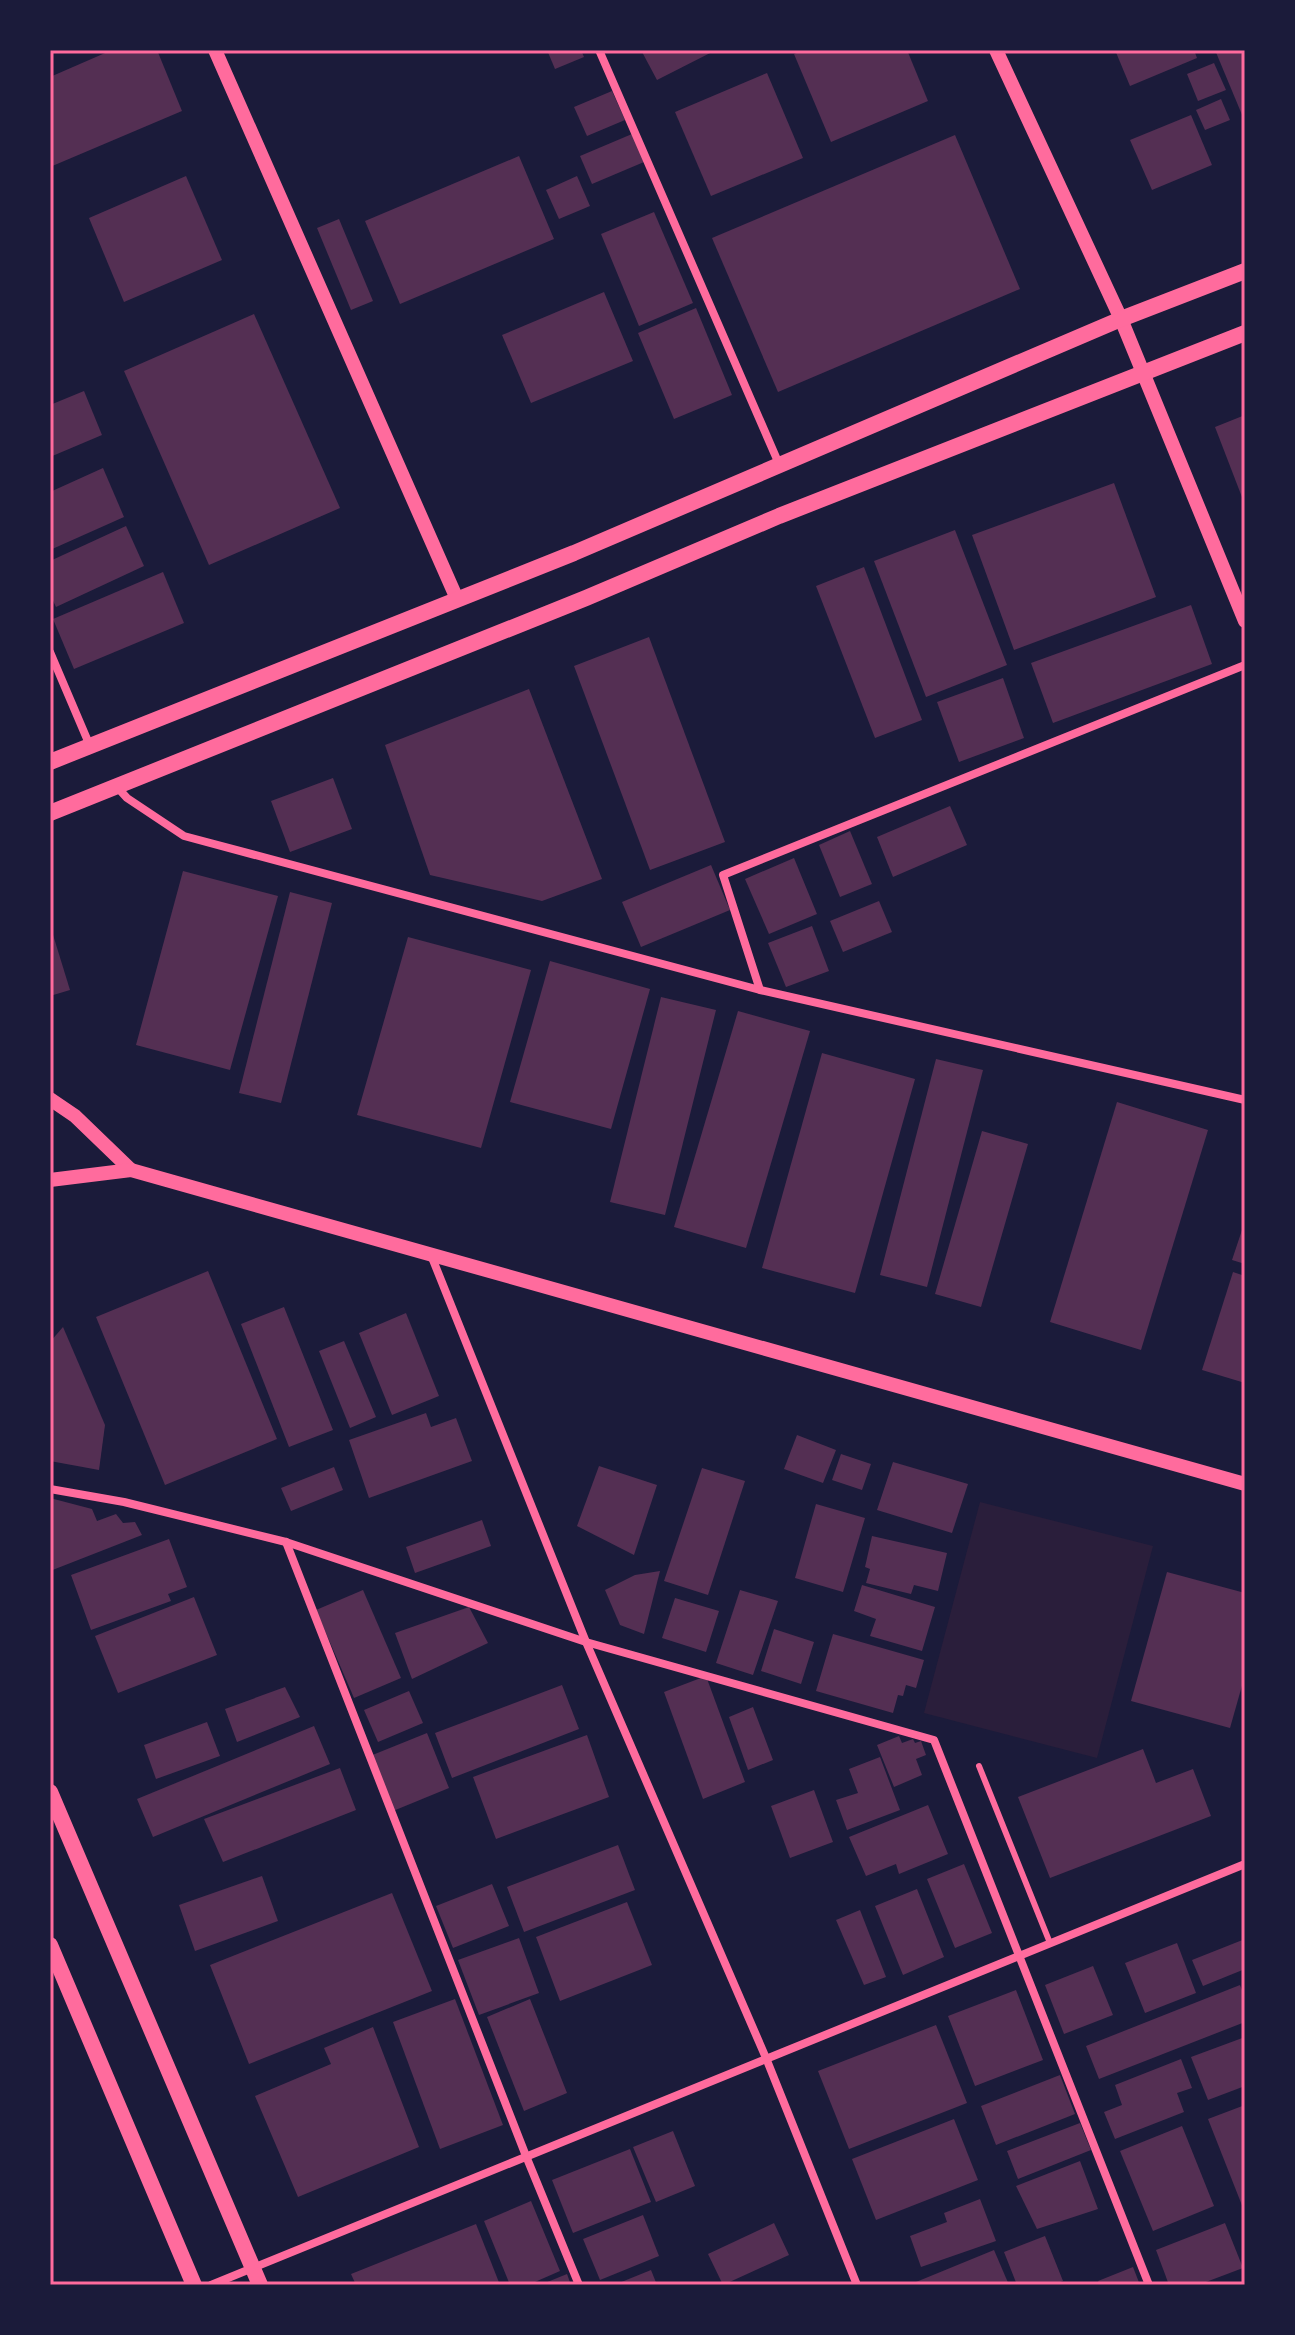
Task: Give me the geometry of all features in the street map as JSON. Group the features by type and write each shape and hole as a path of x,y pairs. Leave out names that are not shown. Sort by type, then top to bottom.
{"main road":[{"path":"50,762 574,553 1121,319 1245,271"},
{"path":"50,813 586,598 779,516 1245,333"},
{"path":"50,1792 260,2285"},
{"path":"50,1945 194,2285"}],"street":[{"path":"215,50 457,599"},
{"path":"599,50 779,464"},
{"path":"996,50 1121,319 1245,621"},
{"path":"50,652 90,746"},
{"path":"760,990 723,875 1245,665"},
{"path":"116,786 127,798 184,836 760,990 1245,1100"},
{"path":"50,1099 75,1116 131,1170"},
{"path":"50,1180 131,1170 1245,1484"},
{"path":"431,1255 586,1642 766,2058 857,2285"},
{"path":"50,1489 124,1502 286,1542 586,1642 934,1740 1149,2285"},
{"path":"286,1542 579,2285"},
{"path":"211,2285 1245,1864"}],"lane":[{"path":"979,1766 1050,1943"}],"shaded area":[{"path":"980,1502 1153,1546 1097,1758 924,1713"}],"building":[{"path":"112,50 157,50 182,111 50,167 50,77"},
{"path":"547,50 581,50 584,57 555,69"},
{"path":"641,50 716,50 657,80"},
{"path":"804,50 907,50 928,101 831,142 794,54"},
{"path":"1115,50 1194,50 1197,58 1130,86"},
{"path":"1215,50 1240,50 1245,61 1245,122"},
{"path":"1214,63 1226,90 1198,101 1187,74"},
{"path":"767,73 803,158 711,196 675,112"},
{"path":"612,91 625,120 587,136 574,107"},
{"path":"1221,99 1230,120 1205,130 1196,110"},
{"path":"1191,115 1212,165 1152,190 1130,140"},
{"path":"632,134 644,162 592,184 580,156"},
{"path":"955,135 1020,289 778,392 712,238"},
{"path":"519,156 554,239 400,304 365,221"},
{"path":"186,176 222,260 124,302 89,218"},
{"path":"577,176 590,206 559,219 546,190"},
{"path":"654,212 693,303 639,326 601,234"},
{"path":"339,219 373,301 351,310 317,228"},
{"path":"604,292 633,361 531,403 502,335"},
{"path":"696,308 732,395 674,419 638,333"},
{"path":"254,314 340,508 209,565 124,371"},
{"path":"84,391 102,435 50,457 50,405"},
{"path":"1245,415 1245,505 1215,427"},
{"path":"103,468 124,517 50,550 50,492"},
{"path":"1114,483 1156,597 1014,650 972,535"},
{"path":"126,526 144,566 56,607 50,594 50,561"},
{"path":"955,530 1007,665 926,697 874,561"},
{"path":"864,567 922,720 875,738 816,586"},
{"path":"163,572 184,623 74,669 53,619"},
{"path":"1191,605 1212,664 1053,723 1031,663"},
{"path":"649,637 725,842 650,870 574,666"},
{"path":"1003,678 1024,738 959,762 937,702"},
{"path":"529,689 602,879 542,901 430,875 385,745"},
{"path":"333,778 352,829 290,852 271,801"},
{"path":"950,806 967,845 893,877 877,837"},
{"path":"850,831 872,884 840,897 819,845"},
{"path":"794,858 817,914 769,934 745,879"},
{"path":"711,865 730,910 641,947 622,902"},
{"path":"183,871 278,896 230,1070 136,1045"},
{"path":"290,892 332,903 281,1103 239,1093"},
{"path":"879,901 892,932 843,952 830,921"},
{"path":"50,925 70,990 50,996"},
{"path":"812,926 829,971 786,987 768,943"},
{"path":"408,937 531,970 481,1148 357,1115"},
{"path":"550,961 650,989 611,1129 510,1102"},
{"path":"661,997 716,1010 665,1215 610,1202"},
{"path":"738,1011 810,1031 746,1248 674,1227"},
{"path":"822,1053 915,1079 855,1293 762,1268"},
{"path":"936,1059 983,1070 927,1287 880,1275"},
{"path":"1117,1102 1208,1130 1141,1350 1050,1322"},
{"path":"982,1131 1028,1144 981,1307 935,1294"},
{"path":"1245,1221 1245,1264 1232,1260"},
{"path":"208,1271 277,1439 165,1485 96,1317"},
{"path":"1233,1272 1245,1276 1245,1383 1202,1370"},
{"path":"284,1307 333,1430 289,1447 241,1324"},
{"path":"406,1313 439,1396 392,1415 359,1333"},
{"path":"63,1327 105,1425 99,1470 50,1461 50,1342"},
{"path":"344,1341 376,1417 350,1428 319,1351"},
{"path":"426,1413 431,1427 456,1418 472,1461 369,1498 349,1440"},
{"path":"797,1435 836,1450 823,1483 784,1469"},
{"path":"841,1454 871,1464 862,1490 832,1480"},
{"path":"893,1462 968,1484 952,1533 877,1510"},
{"path":"599,1466 657,1485 634,1555 577,1526"},
{"path":"334,1467 343,1490 291,1511 281,1488"},
{"path":"702,1468 745,1481 708,1595 664,1581"},
{"path":"50,1498 92,1509 97,1521 116,1514 123,1523 135,1522 142,1535 50,1571"},
{"path":"816,1504 865,1518 843,1592 795,1578"},
{"path":"482,1520 491,1546 415,1573 406,1547"},
{"path":"872,1536 947,1553 938,1591 914,1585 911,1594 866,1583 870,1569 865,1567"},
{"path":"169,1539 187,1587 168,1594 171,1601 91,1630 71,1575"},
{"path":"660,1571 644,1634 620,1625 605,1590 635,1575"},
{"path":"1167,1572 1245,1593 1245,1675 1230,1728 1131,1701"},
{"path":"862,1585 935,1607 922,1651 870,1636 876,1619 854,1611"},
{"path":"363,1590 401,1678 354,1698 316,1610"},
{"path":"740,1590 778,1601 753,1675 716,1663"},
{"path":"194,1597 217,1655 118,1693 95,1636"},
{"path":"675,1598 719,1611 706,1652 662,1638"},
{"path":"469,1607 488,1643 412,1679 395,1633"},
{"path":"774,1629 814,1642 801,1684 761,1671"},
{"path":"833,1634 924,1660 916,1688 906,1685 903,1696 898,1695 893,1713 816,1691"},
{"path":"706,1676 745,1782 703,1799 664,1692"},
{"path":"562,1685 579,1729 452,1778 435,1733"},
{"path":"285,1687 300,1717 237,1742 225,1709"},
{"path":"409,1691 423,1723 378,1742 364,1710"},
{"path":"753,1707 773,1760 748,1770 729,1717"},
{"path":"207,1722 220,1756 156,1779 144,1745"},
{"path":"314,1726 330,1764 153,1837 137,1799"},
{"path":"427,1733 449,1788 393,1811 370,1756"},
{"path":"587,1735 609,1797 496,1839 473,1777"},
{"path":"899,1736 902,1743 913,1739 915,1743 921,1741 926,1755 916,1759 922,1775 894,1787 877,1745"},
{"path":"1143,1749 1156,1783 1193,1769 1211,1816 1050,1878 1018,1797"},
{"path":"880,1757 900,1810 847,1830 836,1800 858,1793 849,1769"},
{"path":"340,1768 356,1810 223,1862 204,1819"},
{"path":"814,1790 833,1842 790,1858 771,1806"},
{"path":"928,1805 948,1854 899,1874 896,1864 866,1876 849,1837"},
{"path":"618,1845 635,1890 524,1932 507,1887"},
{"path":"964,1864 992,1933 955,1948 927,1879"},
{"path":"262,1876 278,1921 195,1951 179,1905"},
{"path":"492,1884 509,1926 453,1948 436,1906"},
{"path":"917,1889 944,1957 903,1975 875,1906"},
{"path":"392,1893 432,1991 249,2064 210,1965"},
{"path":"627,1902 652,1965 560,2001 536,1937"},
{"path":"860,1910 886,1977 864,1985 836,1920"},
{"path":"519,1938 539,1993 479,2015 458,1960"},
{"path":"1245,1939 1245,1969 1203,1986 1192,1960"},
{"path":"1177,1943 1196,1993 1145,2013 1125,1963"},
{"path":"1093,1966 1113,2015 1064,2034 1045,1985"},
{"path":"1240,1985 1245,1998 1245,2022 1099,2079 1086,2046"},
{"path":"1016,1990 1043,2060 975,2086 948,2016"},
{"path":"455,1999 503,2125 440,2149 393,2022"},
{"path":"530,1999 567,2093 524,2111 487,2017"},
{"path":"936,2025 967,2103 849,2149 818,2071"},
{"path":"373,2027 419,2147 298,2197 255,2096 331,2064 324,2048"},
{"path":"1245,2037 1245,2086 1208,2100 1191,2057"},
{"path":"1181,2059 1192,2088 1177,2093 1184,2112 1115,2139 1104,2112 1122,2105 1115,2085"},
{"path":"1060,2075 1075,2114 996,2145 981,2106"},
{"path":"1245,2105 1245,2213 1208,2119"},
{"path":"954,2119 978,2180 876,2220 852,2159"},
{"path":"1080,2123 1091,2150 1018,2179 1007,2151"},
{"path":"1182,2126 1214,2206 1153,2231 1120,2151"},
{"path":"673,2131 695,2186 656,2202 633,2147"},
{"path":"630,2149 651,2202 573,2233 552,2180"},
{"path":"1080,2161 1098,2209 1037,2229 1016,2186"},
{"path":"980,2199 996,2241 921,2267 910,2236 947,2222 944,2213"},
{"path":"531,2201 560,2271 528,2285 510,2285 484,2221"},
{"path":"643,2215 659,2256 600,2280 583,2239"},
{"path":"774,2223 789,2255 723,2285 708,2254"},
{"path":"1225,2223 1243,2268 1198,2285 1169,2285 1156,2250"},
{"path":"476,2224 500,2285 356,2285 351,2274"},
{"path":"1045,2236 1063,2281 1052,2285 1017,2285 1004,2252"},
{"path":"994,2250 1009,2285 917,2285 916,2282"},
{"path":"1133,2267 1140,2285 1100,2285 1098,2281"},
{"path":"651,2270 657,2285 614,2285"},
{"path":"567,2274 571,2285 540,2285"}]}
